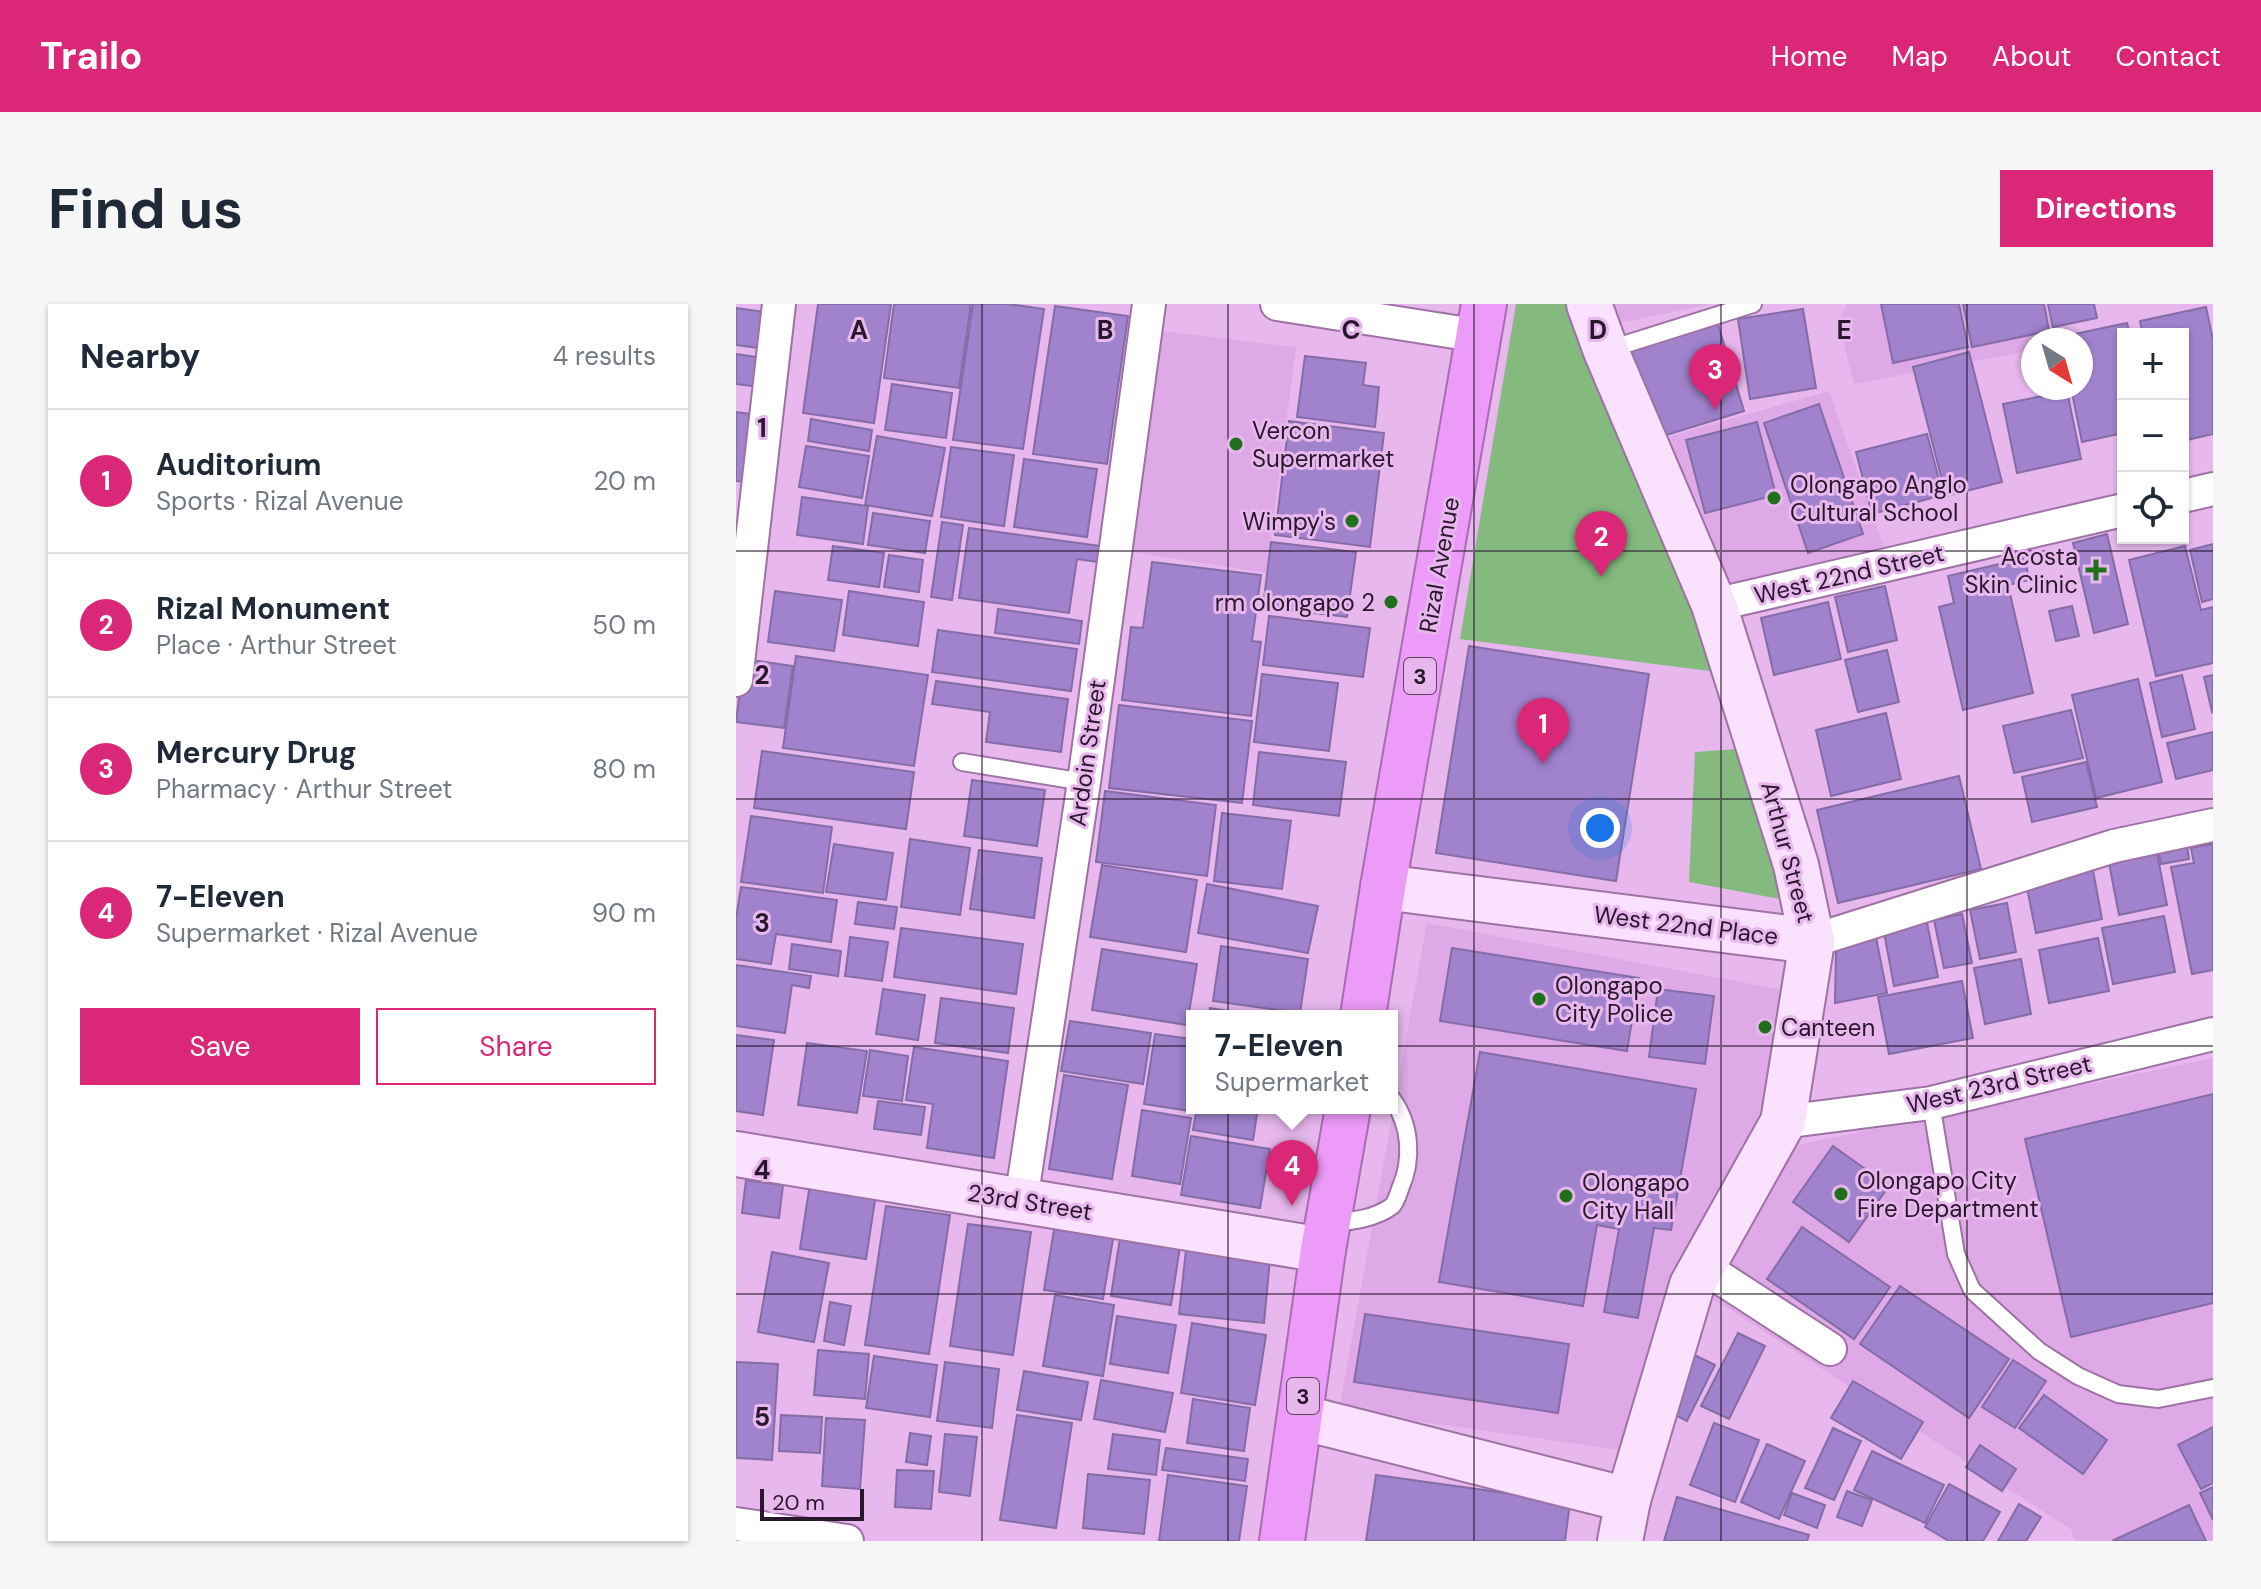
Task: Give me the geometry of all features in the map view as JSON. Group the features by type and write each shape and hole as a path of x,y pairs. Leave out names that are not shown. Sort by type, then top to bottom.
{"highway":[{"name":"Rizal Avenue","path":"1364,1010 1482,320"},
{"name":"3","path":"1282,1541 1347,1114"}],"street":[{"path":"736,680 779,304"},
{"name":"Ardoin Street","path":"1021,1201 1084,782 1149,304"},
{"path":"1277,304 1482,320"},
{"name":"Arthur Street","path":"1589,304 1714,605 1796,865 1812,941 1783,1122 1692,1285 1624,1521"},
{"path":"2189,495 2213,489"},
{"name":"West 22nd Street","path":"1714,605 2117,511"},
{"name":"West 22nd Place","path":"1383,887 1812,941 2114,846 2213,825"},
{"name":"West 23rd Street","path":"1783,1122 1931,1103 2213,1034"},
{"name":"23rd Street","path":"736,1154 1021,1201 1326,1237"},
{"path":"1702,1266 1830,1349"},
{"path":"1300,1417 1624,1521"},
{"path":"736,1524 847,1541"}],"lane":[{"path":"1606,351 1753,304"},
{"path":"962,762 1084,782"},
{"path":"1931,1103 1956,1254 1972,1290 2039,1351 2078,1376 2118,1394 2158,1399 2213,1388"},
{"path":"1326,1237 1351,1221 1377,1214 1395,1204 1405,1178 1409,1144 1398,1109"}],"shaded area":[{"path":"1607,304 1711,304 1615,324"},
{"path":"1847,304 2053,304 2060,328 2021,328 2021,352 1854,384 1838,322"},
{"name":"Vercon Supermarket","path":"1142,329 1296,347 1266,573 1126,551"},
{"name":"Olongapo Anglo Cultural School","path":"1829,391 1887,556 1720,591 1658,440"},
{"path":"1427,923 1799,993 1751,1155 2213,1058 2213,1541 2075,1541 2071,1529 1678,1276 1634,1452 1339,1410 1392,1114 1398,1114 1398,1083"}],"green space":[{"path":"1516,304 1574,304 1733,674 1460,639"},
{"path":"1738,749 1785,900 1689,882 1695,752"}],"building":[{"path":"818,304 891,304 874,423 803,413"},
{"path":"894,304 971,304 959,388 884,378"},
{"path":"973,304 1008,304 1044,309 1023,449 953,440"},
{"path":"1881,304 1959,304 1968,347 1893,363"},
{"path":"1963,304 2044,304 2048,328 2021,328 2021,337 1972,347"},
{"path":"2048,304 2094,304 2097,318 2053,327"},
{"path":"1055,306 1128,316 1107,464 1033,454"},
{"path":"2206,307 2213,340 2213,434 2189,440 2189,328 2142,328 2140,321"},
{"path":"736,308 771,313 766,349 736,345"},
{"path":"1803,309 1816,388 1750,399 1738,319"},
{"path":"1717,321 1744,411 1650,440 1623,350"},
{"path":"2127,323 2128,328 2117,328 2117,434 2082,442 2073,400 2093,400 2093,330"},
{"path":"1969,352 2002,482 1946,496 1913,367"},
{"path":"736,354 763,358 758,387 736,384"},
{"path":"1305,356 1366,363 1363,385 1379,387 1375,427 1297,417"},
{"path":"892,384 952,393 946,438 885,430"},
{"path":"2023,400 2069,400 2081,459 2017,473 2003,404"},
{"path":"1819,404 1863,534 1808,553 1764,423"},
{"path":"736,412 766,416 757,483 736,481"},
{"path":"811,419 872,430 869,451 808,441"},
{"path":"1289,421 1384,433 1370,547 1275,535"},
{"path":"1757,422 1776,495 1705,513 1686,440"},
{"path":"1927,434 1943,495 1872,514 1856,452"},
{"path":"877,436 945,448 932,516 865,505"},
{"path":"806,446 869,456 862,498 799,487"},
{"path":"951,447 1014,455 1004,526 941,517"},
{"path":"1024,459 1097,469 1087,537 1014,527"},
{"path":"802,497 868,506 863,544 797,535"},
{"path":"873,513 930,521 925,553 868,545"},
{"path":"942,522 963,525 952,600 931,597"},
{"path":"969,528 1101,546 1099,562 1077,559 1069,613 959,598"},
{"path":"2107,534 2128,624 2094,633 2073,543"},
{"path":"1271,542 1356,552 1347,617 1263,607"},
{"path":"2213,544 2213,599 2202,602 2190,550"},
{"path":"833,546 884,553 879,587 828,580"},
{"path":"2185,546 2201,610 2213,607 2213,663 2156,676 2129,560"},
{"path":"889,555 923,560 919,592 884,587"},
{"path":"2025,558 2029,580 2008,585 2033,693 1963,710 1939,607 1954,603 1948,576"},
{"path":"1152,562 1261,575 1252,641 1261,642 1251,716 1122,700 1131,627 1143,628"},
{"path":"1885,586 1897,640 1848,652 1835,597"},
{"path":"775,591 842,600 834,651 768,642"},
{"path":"849,591 924,602 918,646 843,635"},
{"path":"1828,602 1841,659 1774,675 1761,618"},
{"path":"2072,606 2079,636 2056,641 2049,611"},
{"path":"998,609 1082,621 1079,644 995,633"},
{"path":"1269,616 1370,628 1363,677 1263,665"},
{"path":"938,630 1077,649 1071,691 932,672"},
{"path":"1469,646 1649,674 1616,881 1436,853"},
{"path":"1887,650 1899,702 1858,712 1845,660"},
{"path":"796,656 928,675 914,766 783,748"},
{"path":"744,659 793,666 784,728 736,722"},
{"path":"1262,674 1338,683 1329,751 1254,742"},
{"path":"2182,675 2195,729 2162,737 2150,683"},
{"path":"2213,675 2213,711 2212,712 2204,677"},
{"path":"2138,679 2162,782 2096,798 2072,695"},
{"path":"936,681 1068,699 1061,752 986,742 990,712 932,704"},
{"path":"1119,705 1252,721 1242,803 1109,788"},
{"path":"2071,710 2083,758 2014,773 2003,726"},
{"path":"1886,713 1901,779 1831,796 1816,730"},
{"path":"2213,732 2213,770 2176,779 2167,743"},
{"path":"762,751 914,772 906,829 754,808"},
{"path":"1259,752 1346,762 1339,816 1253,805"},
{"path":"2086,762 2097,807 2032,822 2022,777"},
{"path":"1959,776 1981,869 1838,903 1817,810"},
{"path":"972,780 1045,790 1037,846 964,836"},
{"path":"1105,791 1216,805 1207,876 1096,862"},
{"path":"1222,813 1291,821 1282,889 1214,881"},
{"path":"751,816 832,827 823,893 741,882"},
{"path":"2186,838 2189,859 2161,864 2157,844"},
{"path":"910,839 970,848 960,915 901,907"},
{"path":"834,844 893,853 886,900 826,892"},
{"path":"2213,844 2213,970 2192,974 2171,867 2194,863 2191,848"},
{"path":"979,850 1042,858 1034,918 970,909"},
{"path":"2157,853 2167,905 2119,915 2109,863"},
{"path":"1102,865 1197,880 1186,952 1090,937"},
{"path":"2092,865 2102,919 2036,933 2025,878"},
{"path":"1207,884 1318,906 1308,953 1198,933"},
{"path":"741,887 837,900 831,942 776,934 771,964 736,959 736,918"},
{"path":"858,902 897,907 894,929 855,924"},
{"path":"2007,903 2016,952 1980,959 1970,910"},
{"path":"1962,914 1972,963 1944,968 1934,920"},
{"path":"2164,916 2175,972 2113,984 2102,928"},
{"path":"1926,918 1938,977 1894,986 1883,927"},
{"path":"901,928 1023,944 1016,994 894,977"},
{"path":"1875,932 1887,993 1835,1003 1836,951"},
{"path":"850,937 888,942 882,981 845,976"},
{"path":"2098,938 2109,991 2049,1003 2039,950"},
{"path":"792,944 841,951 838,976 789,969"},
{"path":"1221,946 1308,959 1300,1010 1213,1001"},
{"name":"Olongapo City Police","path":"1452,948 1639,978 1627,1051 1440,1021"},
{"path":"1102,949 1197,964 1189,1010 1186,1010 1186,1025 1092,1010"},
{"path":"2021,959 2031,1014 1985,1024 1974,968"},
{"path":"736,965 811,976 809,988 792,985 785,1033 736,1026"},
{"path":"1962,981 1973,1038 1889,1054 1878,997"},
{"path":"883,989 925,995 918,1040 876,1034"},
{"path":"1658,989 1714,996 1705,1064 1649,1057"},
{"path":"941,998 1014,1008 1008,1053 935,1043"},
{"path":"1070,1021 1151,1033 1143,1084 1061,1071"},
{"path":"1155,1034 1186,1038 1186,1110 1144,1104"},
{"path":"736,1035 774,1040 763,1115 736,1111"},
{"path":"807,1043 867,1051 857,1113 798,1105"},
{"path":"914,1047 1008,1061 994,1158 927,1148 933,1104 906,1100"},
{"path":"870,1050 908,1056 902,1101 863,1096"},
{"name":"Olongapo City Hall","path":"1480,1052 1696,1089 1671,1230 1654,1228 1638,1318 1604,1312 1619,1229 1597,1225 1583,1306 1439,1282"},
{"path":"1064,1075 1128,1085 1112,1179 1049,1169"},
{"path":"2213,1094 2213,1303 2071,1337 2025,1139"},
{"path":"878,1101 925,1107 921,1135 874,1129"},
{"path":"1142,1110 1191,1118 1180,1184 1132,1176"},
{"path":"1196,1114 1257,1114 1253,1140 1193,1130"},
{"path":"1191,1136 1270,1149 1260,1208 1181,1195"},
{"name":"Olongapo City Fire Department","path":"1833,1146 1889,1186 1849,1242 1793,1202"},
{"path":"811,1177 877,1187 866,1259 800,1249"},
{"path":"746,1180 783,1185 779,1218 742,1213"},
{"path":"886,1206 950,1215 929,1354 865,1345"},
{"path":"1056,1218 1115,1227 1103,1299 1044,1290"},
{"path":"968,1224 1031,1232 1013,1355 950,1346"},
{"path":"1122,1225 1182,1234 1171,1305 1111,1296"},
{"path":"1802,1227 1890,1287 1854,1339 1767,1279"},
{"path":"1186,1250 1270,1259 1264,1323 1179,1314"},
{"path":"772,1252 829,1263 814,1342 758,1332"},
{"path":"1900,1286 2009,1359 1969,1418 1860,1344"},
{"path":"1055,1295 1114,1305 1103,1376 1043,1366"},
{"path":"830,1302 851,1306 844,1345 824,1341"},
{"path":"1365,1314 1569,1344 1558,1413 1354,1382"},
{"path":"1117,1316 1176,1325 1168,1373 1110,1364"},
{"path":"1192,1323 1266,1335 1255,1405 1181,1393"},
{"path":"1738,1333 1765,1346 1729,1419 1701,1406"},
{"path":"818,1350 869,1354 865,1399 814,1395"},
{"path":"1684,1350 1715,1365 1687,1421 1656,1406"},
{"path":"874,1356 937,1365 930,1417 866,1408"},
{"path":"2013,1360 2046,1381 2015,1428 1982,1407"},
{"path":"736,1362 778,1364 772,1460 736,1458"},
{"path":"945,1362 999,1369 992,1428 937,1421"},
{"path":"1024,1371 1088,1382 1081,1420 1017,1410"},
{"path":"1101,1380 1173,1393 1165,1432 1094,1419"},
{"path":"1853,1381 1923,1422 1901,1459 1831,1418"},
{"path":"2044,1395 2107,1440 2083,1474 2019,1428"},
{"path":"1193,1399 1250,1408 1244,1451 1187,1443"},
{"path":"781,1415 822,1417 820,1453 779,1451"},
{"path":"1017,1415 1072,1423 1056,1528 1000,1520"},
{"path":"826,1418 865,1420 860,1489 822,1486"},
{"path":"1714,1423 1759,1440 1735,1502 1690,1485"},
{"path":"2213,1427 2213,1483 2201,1489 2178,1445"},
{"path":"1833,1428 1861,1441 1834,1500 1805,1488"},
{"path":"910,1433 931,1436 927,1465 906,1462"},
{"path":"945,1434 977,1437 970,1496 939,1492"},
{"path":"1113,1434 1160,1440 1156,1475 1108,1469"},
{"path":"1767,1444 1805,1461 1779,1519 1741,1502"},
{"path":"1980,1445 2016,1469 2002,1491 1966,1467"},
{"path":"1166,1448 1248,1459 1245,1481 1162,1470"},
{"path":"1872,1451 1944,1485 1925,1523 1854,1490"},
{"path":"897,1470 934,1471 931,1509 895,1507"},
{"path":"1088,1474 1150,1480 1144,1534 1083,1528"},
{"path":"1168,1475 1247,1486 1239,1541 1159,1541"},
{"path":"1376,1475 1570,1502 1565,1541 1366,1541"},
{"path":"1949,1484 2000,1512 1983,1541 1949,1541 1925,1527"},
{"path":"2213,1487 2213,1520 2200,1493"},
{"path":"1847,1491 1872,1500 1862,1526 1837,1517"},
{"path":"1792,1493 1825,1505 1817,1528 1784,1515"},
{"path":"1677,1497 1809,1535 1807,1541 1664,1541"},
{"path":"2019,1504 2041,1517 2026,1541 1998,1541"},
{"path":"2189,1505 2206,1541 2112,1541"}],"place":[{"name":"Mercury Drug","path":"1715,410"},
{"name":"Vercon Supermarket","path":"1236,444"},
{"name":"Olongapo Anglo Cultural School","path":"1774,498"},
{"name":"Wimpy's","path":"1352,521"},
{"name":"Acosta Skin Clinic","path":"2096,570"},
{"name":"Rizal Monument","path":"1601,577"},
{"name":"rm olongapo 2","path":"1391,602"},
{"name":"Auditorium","path":"1543,764"},
{"name":"Olongapo City Police","path":"1539,999"},
{"name":"Canteen","path":"1765,1027"},
{"name":"Olongapo City Fire Department","path":"1841,1194"},
{"name":"Olongapo City Hall","path":"1566,1196"},
{"name":"7-Eleven","path":"1292,1206"}]}
